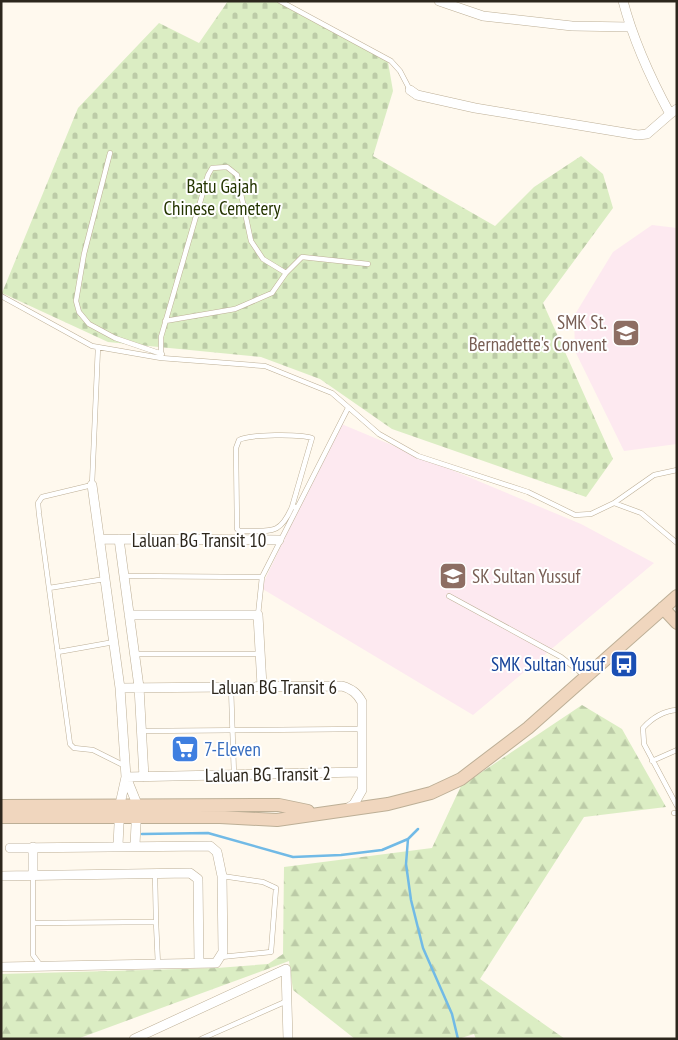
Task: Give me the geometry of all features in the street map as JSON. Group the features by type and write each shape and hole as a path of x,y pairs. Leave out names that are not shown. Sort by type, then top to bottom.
{"main road":[{"path":"1,817 136,819 220,817 277,820 317,812 380,805 431,793 461,778 528,728 677,596"},
{"path":"663,608 677,623"},
{"path":"1,806 120,804 279,805 317,812"}],"street":[{"path":"440,1 483,16 572,26 630,27"},
{"path":"410,90 416,95 475,108 638,135 647,134 673,111 630,27 623,1"},
{"path":"92,485 120,688 126,777 137,804 135,845"},
{"path":"119,539 139,687 144,776"},
{"name":"Laluan BG Transit 10","path":"100,540 279,540"},
{"path":"129,615 258,615 262,686"},
{"name":"Laluan BG Transit 6","path":"120,688 262,686 342,686 349,688 358,693 362,702 362,790"},
{"name":"Laluan BG Transit 2","path":"126,777 362,772"},
{"path":"118,845 120,804 126,777"},
{"path":"346,810 354,804 362,790 368,798 380,805"},
{"path":"1,967 216,963 224,952 222,876 217,852 210,846 118,845 10,848"},
{"path":"33,847 33,874"},
{"path":"1,876 190,873 198,879 200,963"},
{"path":"134,1039 286,968 288,1039"}],"lane":[{"path":"280,1 391,62 400,71 410,90"},
{"path":"110,153 84,254 76,301 79,312 89,324 115,338 161,356"},
{"path":"161,356 161,337 165,321 208,175 212,168 227,167 237,175 251,241 263,259 286,273"},
{"path":"165,321 235,310 272,293 286,273 302,257 368,264"},
{"path":"1,296 92,346 161,356 265,366 332,393 379,434 418,456 528,492 575,514 591,514 614,503 654,475 677,470"},
{"path":"98,347 92,485 40,499 39,514 70,744 74,748 93,750 125,766"},
{"path":"258,615 262,577 295,507 348,408"},
{"path":"274,436 312,438 295,507 283,525 277,530 237,529 236,448 241,438 274,436"},
{"path":"614,503 641,512 677,543"},
{"path":"124,576 262,577"},
{"path":"49,588 105,578"},
{"path":"449,596 561,657 586,676"},
{"path":"58,652 114,642"},
{"path":"134,654 260,654"},
{"path":"231,687 234,774"},
{"path":"677,710 669,710 651,719 643,728 644,744 677,806"},
{"path":"142,731 232,729 362,730"},
{"path":"652,760 677,750"},
{"path":"33,874 33,955 42,967"},
{"path":"155,874 158,964"},
{"path":"220,958 271,952 276,888 263,882 222,876"},
{"path":"33,923 156,922"},
{"path":"201,1039 287,1000"}],"shaded area":[{"name":"SMK St. Bernadette's Convent","path":"652,225 677,228 677,444 624,451 575,351 574,316 613,252"},
{"name":"SK Sultan Yussuf","path":"339,423 581,524 654,563 473,715 261,588"}],"green space":[{"name":"Batu Gajah Chinese Cemetery","path":"228,1 283,1 388,62 393,91 373,156 495,226 534,187 581,156 603,174 613,208 543,303 613,459 586,497 392,429 320,379 261,357 108,342 2,293 78,108 159,23 199,43"},
{"path":"582,705 622,729 666,807 584,817 480,979 565,1039 476,1039 474,1034 458,1039 355,1039 293,990 289,961 77,1039 1,1039 1,974 217,968 268,964 283,954 284,867 432,848 461,786"}],"waterway":[{"path":"418,829 408,839 406,864 411,900 423,948 452,1014 458,1039"},
{"path":"142,834 208,833 293,857 341,855 382,850 408,839"}],"place":[{"name":"SMK St. Bernadette's Convent","path":"626,333"},
{"name":"SK Sultan Yussuf","path":"453,576"},
{"name":"SMK Sultan Yusuf","path":"624,664"},
{"name":"7-Eleven","path":"185,749"}]}
